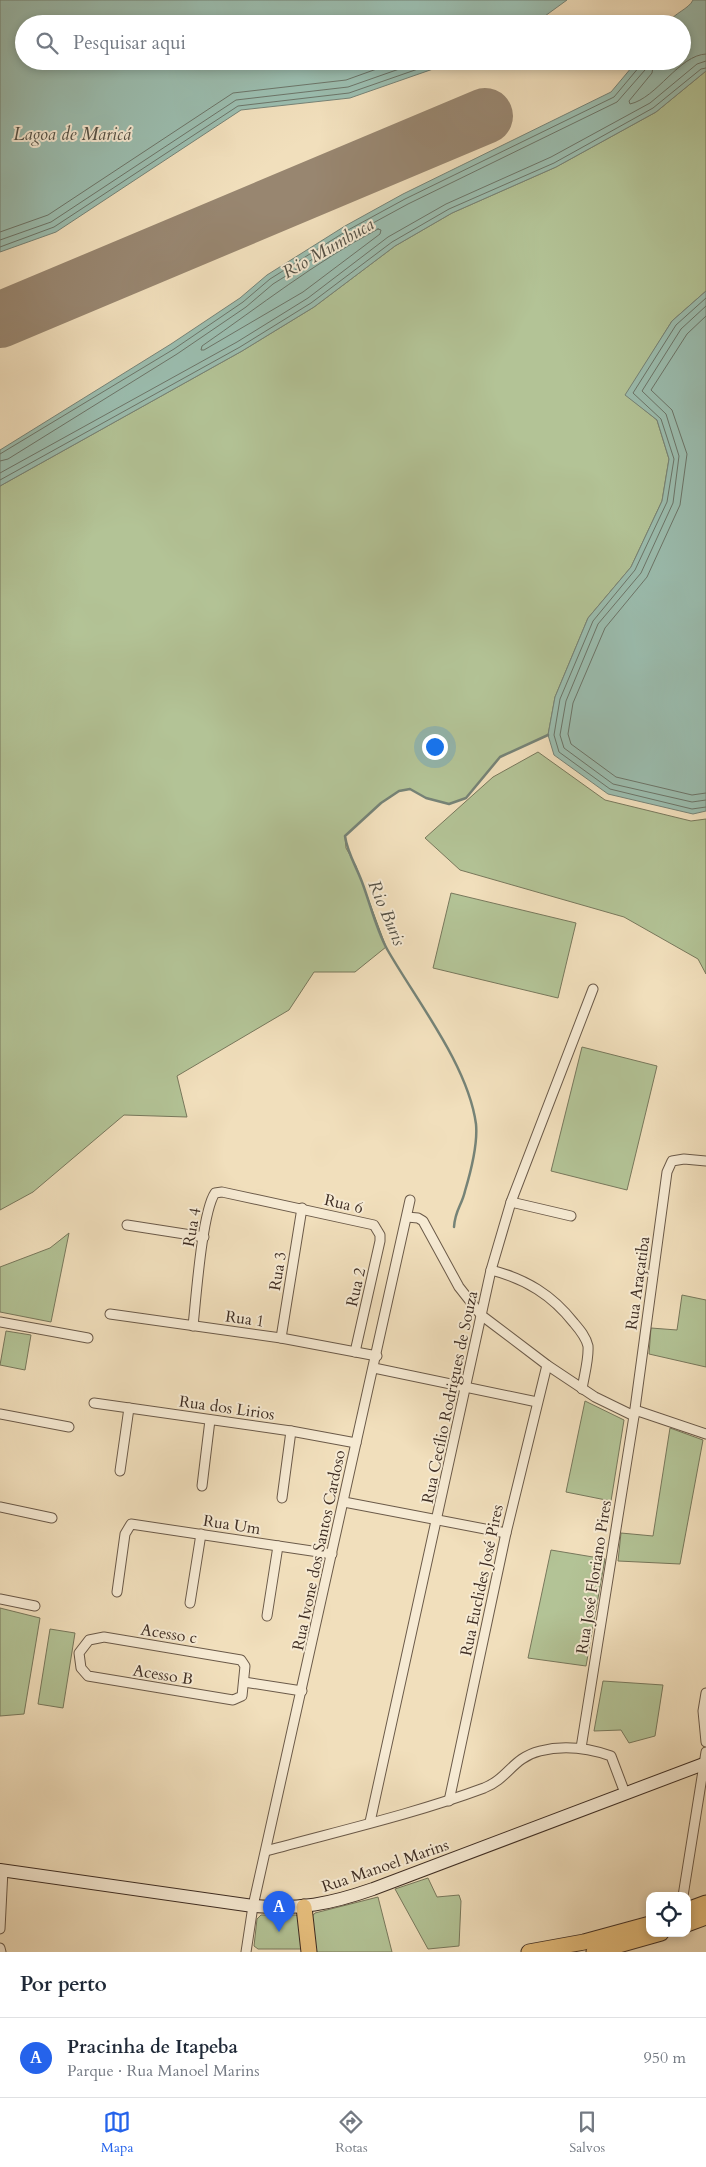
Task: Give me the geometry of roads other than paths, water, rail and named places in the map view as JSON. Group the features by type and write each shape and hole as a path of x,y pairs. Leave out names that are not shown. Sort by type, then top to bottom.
{"highway":[{"path":"304,1908 309,1952"},
{"path":"529,1952 584,1942 646,1925"},
{"path":"594,1952 647,1937"}],"main road":[{"name":"Rua Manoel Marins","path":"2,1870 253,1906 304,1908 338,1901 373,1889 625,1793 705,1760"}],"street":[{"name":"Rua Cecílio Rodrigues de Souza","path":"370,1822 438,1520 491,1270 511,1202 593,989"},
{"name":"Rua Araçatiba","path":"635,1413 667,1172 672,1161 684,1159 706,1161"},
{"name":"Rua 4","path":"193,1326 204,1237 211,1200 215,1193 219,1191 302,1208"},
{"name":"Rua Ivone dos Santos Cardoso","path":"246,1952 253,1906 377,1356 410,1200"},
{"path":"511,1202 571,1216"},
{"name":"Rua 6","path":"302,1208 374,1224 378,1230"},
{"name":"Rua 3","path":"281,1338 302,1208"},
{"path":"407,1217 418,1218 423,1221 459,1288 481,1315 547,1366 582,1389 635,1413 706,1434"},
{"path":"127,1225 204,1237"},
{"name":"Rua 2","path":"355,1352 380,1242 378,1230"},
{"path":"491,1270 522,1280 542,1291 577,1326 588,1347 582,1389"},
{"name":"Rua 1","path":"110,1314 281,1338 377,1356"},
{"path":"0,1322 88,1338"},
{"name":"Rua Euclides José Pires","path":"449,1801 506,1533 547,1366"},
{"path":"374,1368 537,1402"},
{"name":"Rua dos Lirios","path":"94,1403 290,1431 356,1443"},
{"path":"120,1471 129,1408"},
{"name":"Rua José Floriano Pires","path":"581,1748 635,1413"},
{"path":"0,1414 69,1427"},
{"path":"202,1486 210,1420"},
{"path":"282,1498 290,1431"},
{"path":"344,1502 506,1533"},
{"path":"0,1507 52,1518"},
{"name":"Rua Um","path":"118,1592 122,1549 129,1526 134,1524 332,1554"},
{"path":"190,1603 201,1534"},
{"path":"267,1616 278,1546"},
{"path":"0,1599 35,1606"},
{"name":"Acesso c","path":"84,1674 79,1654 89,1640 104,1638 244,1662 246,1666 244,1682"},
{"name":"Acesso B","path":"84,1674 112,1681 238,1699 242,1696 244,1682"},
{"path":"244,1682 302,1691"},
{"path":"706,1693 703,1717 706,1742"},
{"path":"266,1851 449,1801 495,1784 515,1762 548,1750 581,1748 611,1756 625,1793"},
{"path":"692,1902 705,1760"},
{"path":"0,1929 2,1870"},
{"path":"0,1948 1,1952"}],"water":[{"name":"Lagoa de Maricá","path":"0,0 567,0 546,15 15,15 15,70 430,70 350,98 241,110 56,232 0,252"},
{"name":"Rio Mumbuca","path":"693,0 706,0 706,71 656,112 556,167 452,213 395,246 314,307 242,351 0,486 0,450 171,344 240,298 267,275 345,226 403,194 611,92 629,70 691,70 691,15 676,15"},
{"path":"706,291 706,811 693,814 608,794 554,755 548,735 555,697 588,618 631,567 662,501 669,459 657,420 625,395 672,321"}],"waterway":[{"name":"Rio Buris","path":"454,1227 470,1175 475,1149 476,1124 471,1102 452,1056 383,941 345,836 381,803 399,791 410,789 426,798 449,804 466,798 500,757 548,735"}],"place":[{"name":"Pracinha de Itapeba","path":"279,1932"}]}
